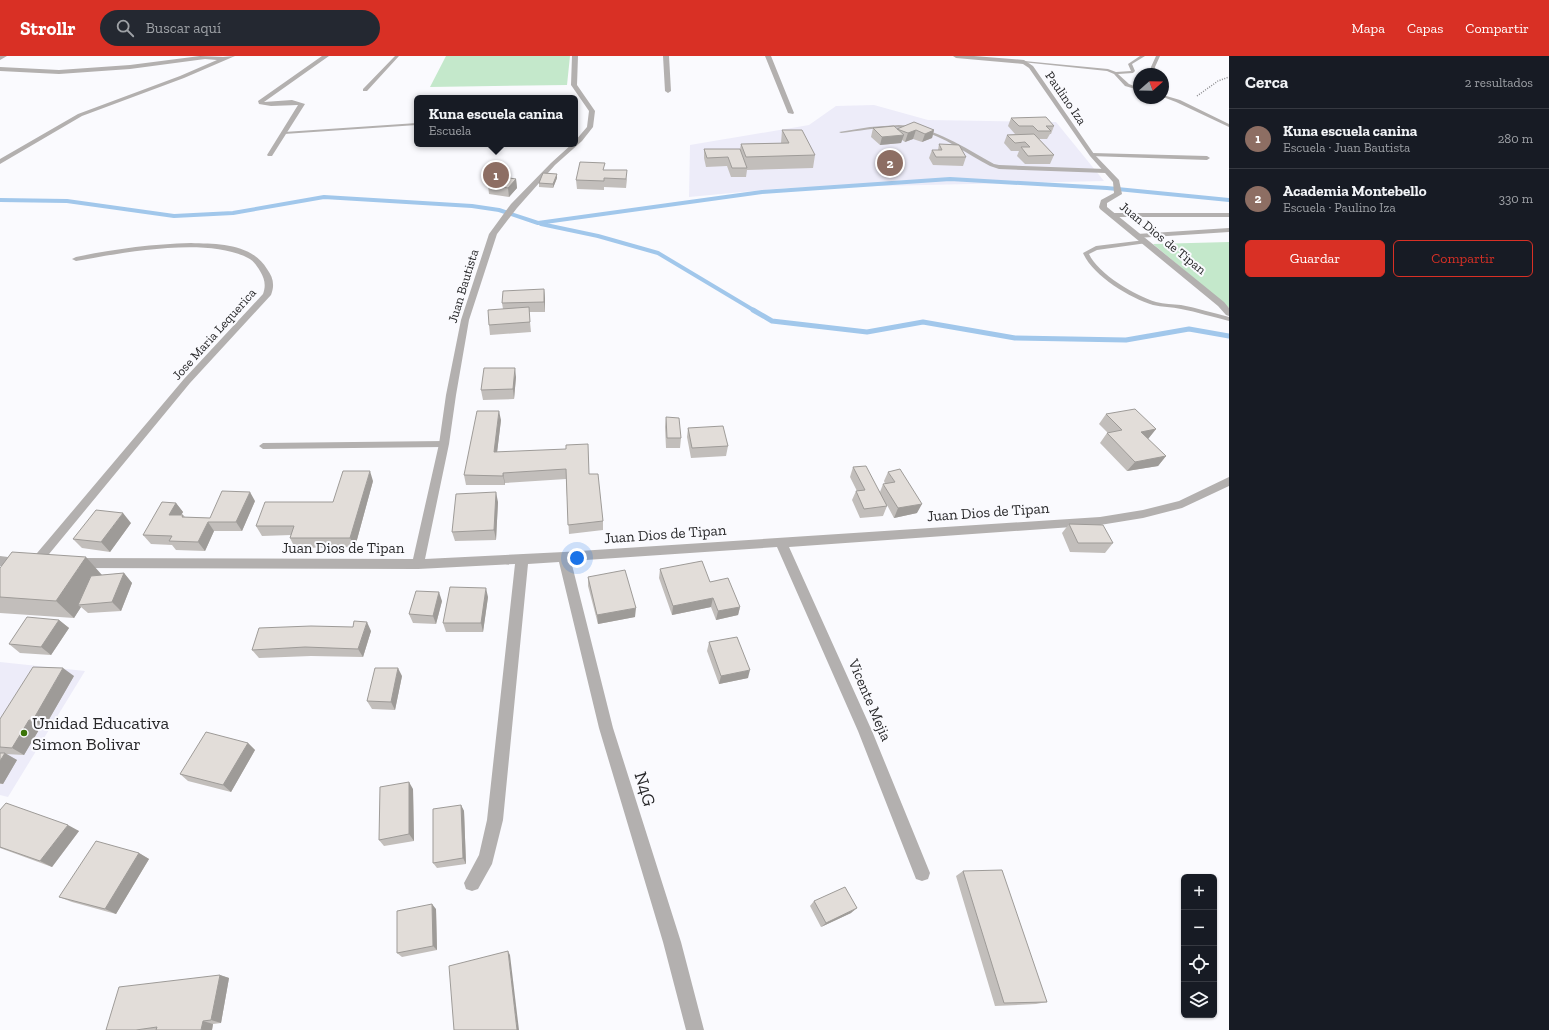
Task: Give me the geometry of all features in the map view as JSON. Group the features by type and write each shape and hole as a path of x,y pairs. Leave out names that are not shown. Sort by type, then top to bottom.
{"street":[{"path":"0,58 4,56"},
{"path":"0,162 80,115 182,77 232,56"},
{"path":"270,155 302,104 292,102 266,104 261,102 326,56"},
{"name":"Juan Bautista","path":"576,56 574,86 592,111 590,127 578,142"},
{"path":"666,56 668,91"},
{"path":"768,56 791,113"},
{"path":"956,56 1024,62"},
{"path":"0,69 59,72 130,67 205,58 224,59"},
{"name":"Paulino Iza","path":"1024,62 1031,67 1092,155 1116,182"},
{"name":"Juan Bautista","path":"418,564 444,444 465,320 494,234 514,206 553,164 572,147"},
{"name":"Juan Dios de Tipan","path":"1116,182 1118,194 1104,202 1103,207 1221,304 1229,313"},
{"name":"Jose Maria Lequerica","path":"36,562 187,381 267,295 270,288 266,273 260,263 251,256 234,249 206,246 171,246 126,249 76,259"},
{"name":"Juan Dios de Tipan","path":"0,561 418,564 564,557 1100,521 1143,514 1182,504 1229,481"},
{"name":"Vicente Mejia","path":"781,542 865,731 922,873"},
{"name":"N4G","path":"564,557 606,728 672,942 695,1030"},
{"path":"472,883 486,858 495,820 522,559"}],"lane":[{"path":"366,90 397,56"},
{"path":"1024,62 1103,70 1115,73 1132,72 1133,71 1130,64 1143,56"},
{"path":"1153,68 1158,56"},
{"path":"1115,73 1127,85 1133,87"},
{"path":"1169,97 1229,126"},
{"path":"284,133 414,124"},
{"path":"841,132 882,127 918,128 933,133 992,165 999,167 1106,171"},
{"path":"1092,155 1208,158"},
{"path":"1111,215 1229,215"},
{"path":"1137,236 1229,230"},
{"path":"1145,242 1096,248 1086,253 1087,257 1096,269 1137,296 1153,303 1202,311 1229,318"},
{"path":"263,446 444,444"}],"path":[{"path":"1178,101 1186,100 1199,95 1218,81 1229,78"}],"shaded area":[{"path":"874,105 928,120 1056,122 1104,181 785,188 689,197 690,145 809,125 836,106"},
{"name":"Unidad Educativa Simon Bolivar","path":"0,662 85,671 8,797 0,795"}],"green space":[{"path":"446,56 570,56 567,85 430,87"},
{"path":"1229,242 1229,308 1153,244"}],"building":[{"path":"1046,117 1054,126 1046,126 1051,131 1038,131 1033,126 1019,126 1011,118"},
{"path":"914,122 934,130 925,134 916,130 908,133 897,129"},
{"path":"894,126 904,135 882,137 873,128"},
{"path":"782,130 802,130 815,155 746,157 741,144 789,143"},
{"path":"1034,134 1054,155 1028,156 1021,147 1030,147 1025,142 1015,143 1007,135"},
{"path":"939,144 959,145 966,157 936,157 932,150 942,150"},
{"path":"704,149 740,149 747,168 732,168 728,157 707,158"},
{"path":"580,162 605,163 603,170 627,170 626,179 604,178 604,181 576,180"},
{"path":"543,173 557,174 553,184 539,183"},
{"path":"497,176 516,179 508,188 488,185"},
{"path":"544,289 544,302 502,303 503,291"},
{"path":"529,307 530,322 489,325 488,310"},
{"path":"484,368 515,368 513,389 481,390"},
{"path":"1135,409 1156,429 1141,432 1166,456 1135,462 1107,433 1122,430 1106,414"},
{"path":"477,411 499,411 494,452 566,449 566,445 588,444 589,474 598,474 603,521 568,525 566,469 503,473 503,476 464,475"},
{"path":"666,417 679,418 681,438 667,438"},
{"path":"723,426 728,446 692,448 688,428"},
{"path":"866,466 887,506 864,509 856,491 865,490 853,467"},
{"path":"900,469 922,504 898,508 883,484 895,482 888,472"},
{"path":"343,471 370,471 350,538 290,538 294,526 256,526 265,502 333,502"},
{"path":"222,491 250,492 236,522 208,522 198,542 169,541 172,536 143,535 162,502 176,503 169,515 210,518"},
{"path":"496,492 494,530 452,532 456,494"},
{"path":"96,510 123,513 101,542 73,539"},
{"path":"1069,524 1103,525 1113,543 1078,543"},
{"path":"12,552 86,557 56,601 0,597 0,568"},
{"path":"702,561 710,582 728,578 740,607 718,611 713,598 673,606 660,569"},
{"path":"625,570 636,608 597,615 588,577"},
{"path":"124,573 112,602 78,605 91,576"},
{"path":"450,587 486,588 481,623 443,623"},
{"path":"416,591 439,592 433,616 409,614"},
{"path":"27,617 59,620 41,647 9,644"},
{"path":"354,621 367,622 358,649 305,647 252,650 259,628 311,626 353,627"},
{"path":"737,637 750,670 721,676 709,642"},
{"path":"33,667 63,668 33,720 29,720 12,748 0,747 0,719"},
{"path":"375,668 398,668 391,702 367,701"},
{"path":"206,732 248,743 223,785 180,774"},
{"path":"0,753 5,753 0,761"},
{"path":"409,782 409,834 379,840 380,787"},
{"path":"6,803 68,825 40,861 0,847 0,810"},
{"path":"461,805 463,858 433,863 433,809"},
{"path":"96,841 139,853 105,909 59,897"},
{"path":"1002,870 1047,1002 1004,1003 963,871"},
{"path":"845,887 857,908 826,923 814,901"},
{"path":"432,904 433,946 397,953 397,911"},
{"path":"508,951 517,1030 454,1030 449,966"},
{"path":"220,975 211,1020 203,1021 201,1030 156,1030 157,1027 136,1030 106,1030 119,987"}],"waterway":[{"path":"0,200 67,201 174,216 233,213 324,197 472,206 499,210 538,223 762,192 950,179 1107,188 1229,200"},
{"path":"541,224 598,236 658,253 755,311"},
{"path":"753,310 772,321 867,332 923,322 1015,338 1126,340 1189,329 1229,336"}],"place":[{"name":"Academia Montebello","path":"890,163"},
{"name":"Kuna escuela canina","path":"496,175"},
{"name":"Unidad Educativa Simon Bolivar","path":"24,733"}]}
